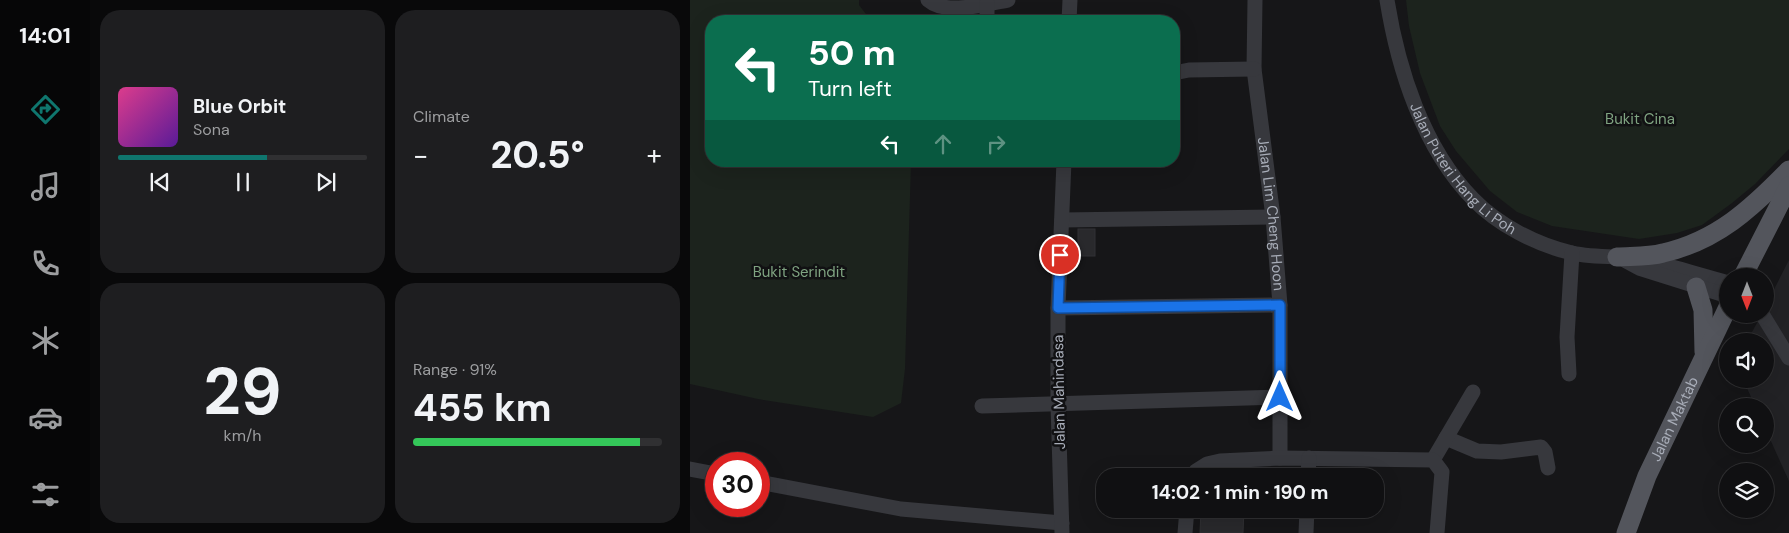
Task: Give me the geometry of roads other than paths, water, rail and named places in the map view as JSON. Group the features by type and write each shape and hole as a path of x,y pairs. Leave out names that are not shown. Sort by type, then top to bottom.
{"main road":[{"path":"1618,257 1662,254 1705,239 1754,205 1789,170"},
{"path":"1747,268 1789,186"},
{"path":"1696,287 1703,310 1705,358"},
{"name":"Jalan Maktab","path":"1626,533 1648,476 1721,323"}],"street":[{"path":"928,0 935,6 947,8 1008,0"},
{"path":"1069,15 1070,0"},
{"name":"Jalan Lim Cheng Hoon","path":"1255,0 1254,69 1273,217 1280,305 1280,458"},
{"name":"Jalan Puteri Hang Li Poh","path":"1386,0 1399,57 1416,107 1436,151 1452,175 1474,200 1497,219 1522,235 1572,253 1642,258 1719,280"},
{"path":"987,15 988,3"},
{"path":"1180,72 1254,69"},
{"name":"Jalan Mahindasa","path":"1062,528 1058,405 1058,308 1064,167"},
{"path":"1062,220 1273,217"},
{"path":"1570,374 1567,337 1572,253"},
{"name":"Jalan Puteri Hang Li Poh","path":"1618,257 1639,268 1719,293"},
{"path":"1058,308 1280,305"},
{"path":"1768,323 1789,358"},
{"path":"1433,460 1473,392"},
{"path":"982,406 1280,397"},
{"path":"1446,438 1477,451 1501,452 1541,447 1545,452 1548,468"},
{"path":"1201,468 1207,464 1220,462 1280,458 1433,460"},
{"path":"1308,468 1309,458"},
{"path":"1433,460 1442,472 1437,533"},
{"path":"690,469 705,472"},
{"path":"770,484 901,509 1062,528"},
{"path":"1185,533 1186,518"},
{"path":"1306,533 1307,518"}],"park label":[{"name":"Bukit Cina","path":"1640,119"},
{"name":"Bukit Serindit","path":"799,272"}]}
